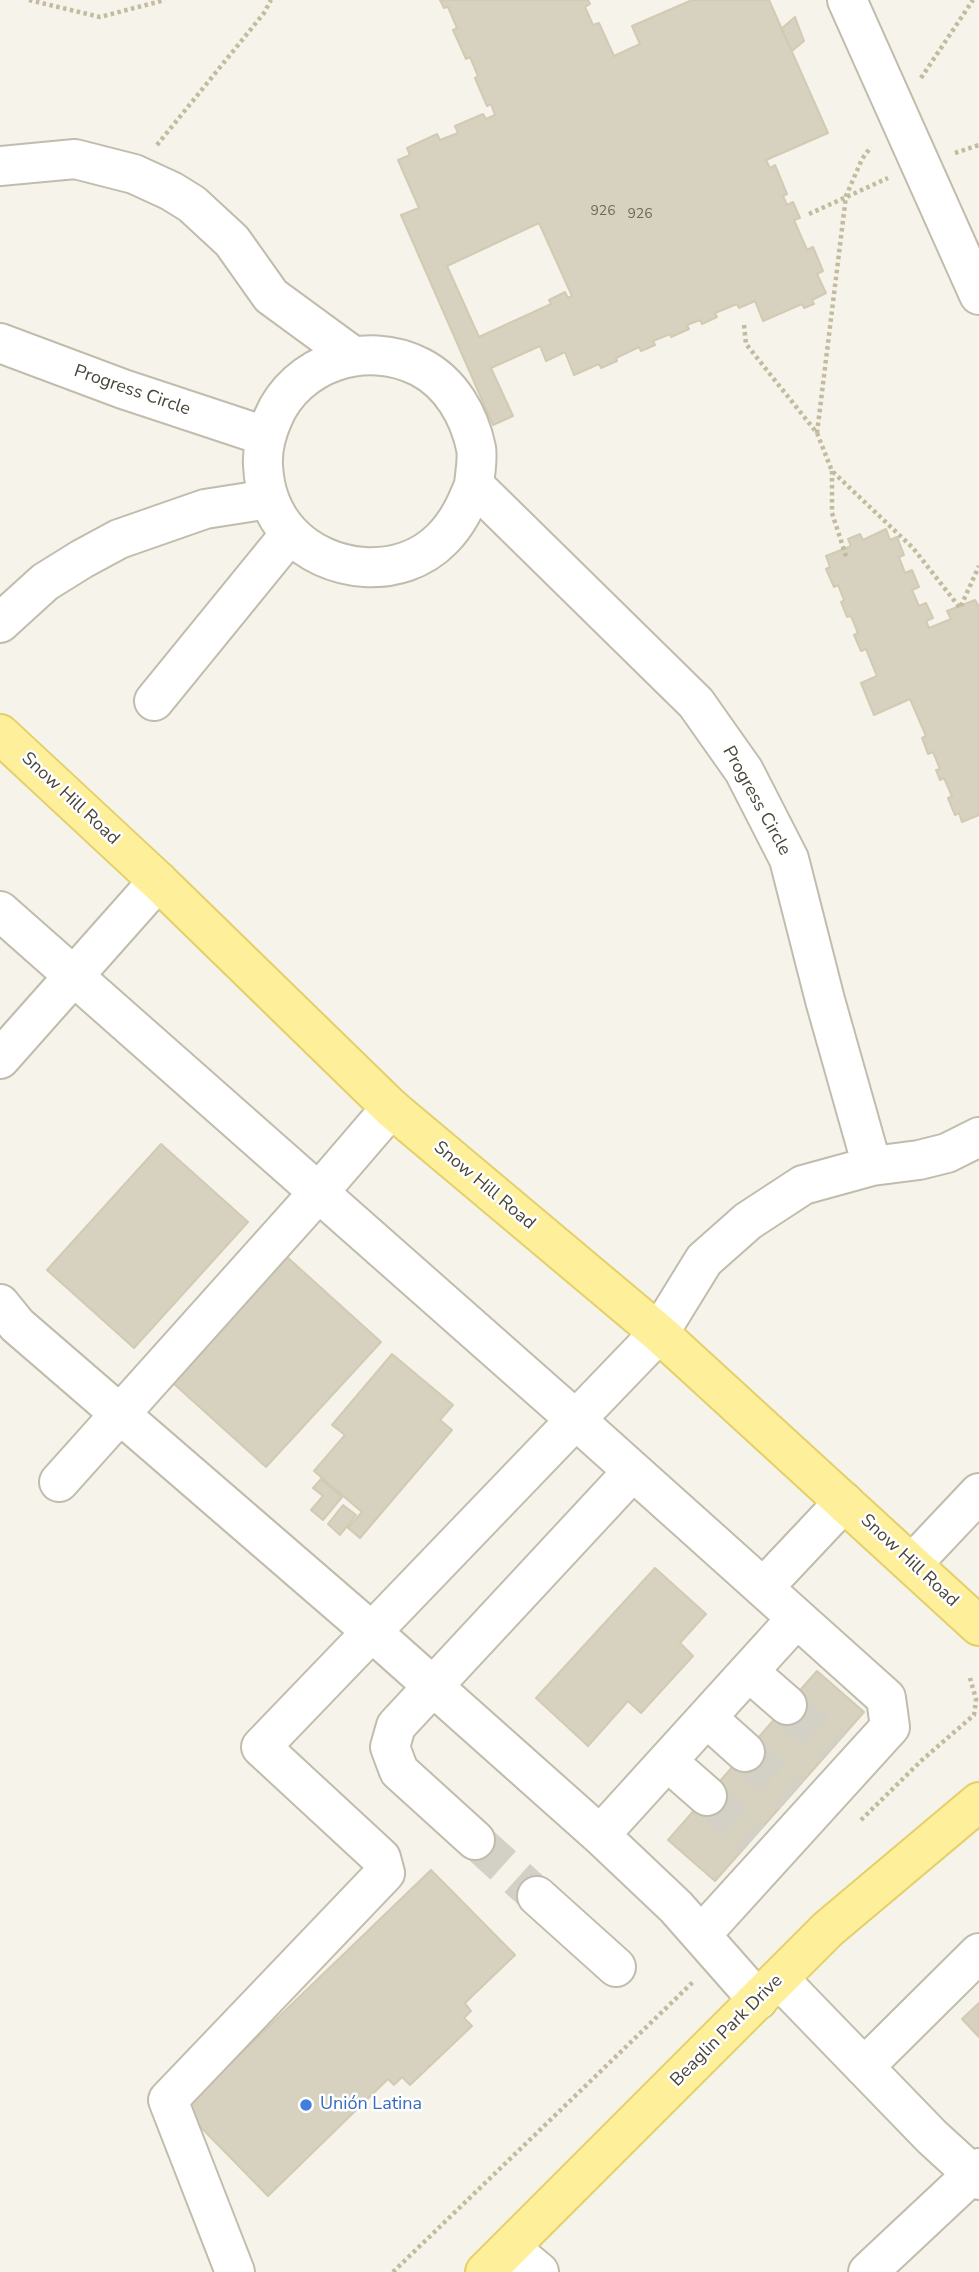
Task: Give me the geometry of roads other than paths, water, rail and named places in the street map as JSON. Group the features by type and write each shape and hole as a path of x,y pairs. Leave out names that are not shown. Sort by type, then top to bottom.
{"main road":[{"name":"Snow Hill Road","path":"0,734 158,881 391,1108 659,1333 979,1626"},
{"name":"Beaglin Park Drive","path":"498,2260 828,1929 979,1802"}],"street":[{"path":"848,0 979,295"},
{"path":"0,166 75,159 134,174 171,191 192,204 232,241 271,296 353,356"},
{"name":"Progress Circle","path":"0,344 123,389 265,436"},
{"path":"353,356 388,356 421,367 448,388 467,417 476,450 474,485 462,516 440,541 413,559 380,568 347,566 316,554 290,534 268,499 263,478 265,436 277,407 297,382 323,365 353,356"},
{"name":"Progress Circle","path":"474,485 696,703 744,771 789,859 872,1166"},
{"path":"0,623 46,582 119,540 205,509 268,499"},
{"path":"154,701 290,534"},
{"path":"0,1059 158,881"},
{"path":"0,911 576,1419 886,1698 890,1727 844,1757 763,1848 701,1935"},
{"path":"59,1482 391,1108"},
{"path":"235,2272 168,2100 385,1873 381,1858 261,1747 659,1333 704,1260 748,1221 803,1185 872,1166 938,1155 979,1137"},
{"path":"0,1304 17,1325 434,1686 600,1835 676,1907 701,1935 864,2067 932,2137 977,2174 867,2272"},
{"path":"475,1840 399,1771 390,1747 396,1726 633,1471"},
{"path":"912,1564 977,1499"},
{"path":"763,1588 844,1502"},
{"path":"600,1835 797,1618"},
{"path":"749,1672 787,1705"},
{"path":"707,1718 745,1752"},
{"path":"667,1761 706,1796"},
{"path":"537,1896 616,1967"},
{"path":"864,2067 979,1953"},
{"path":"498,2260 538,2272"}],"tunnel":[{"path":"787,1705 833,1747"},
{"path":"745,1752 792,1794"},
{"path":"707,1796 753,1839"},
{"path":"475,1840 537,1896"}],"place":[{"name":"Unión Latina","path":"306,2105"}]}
